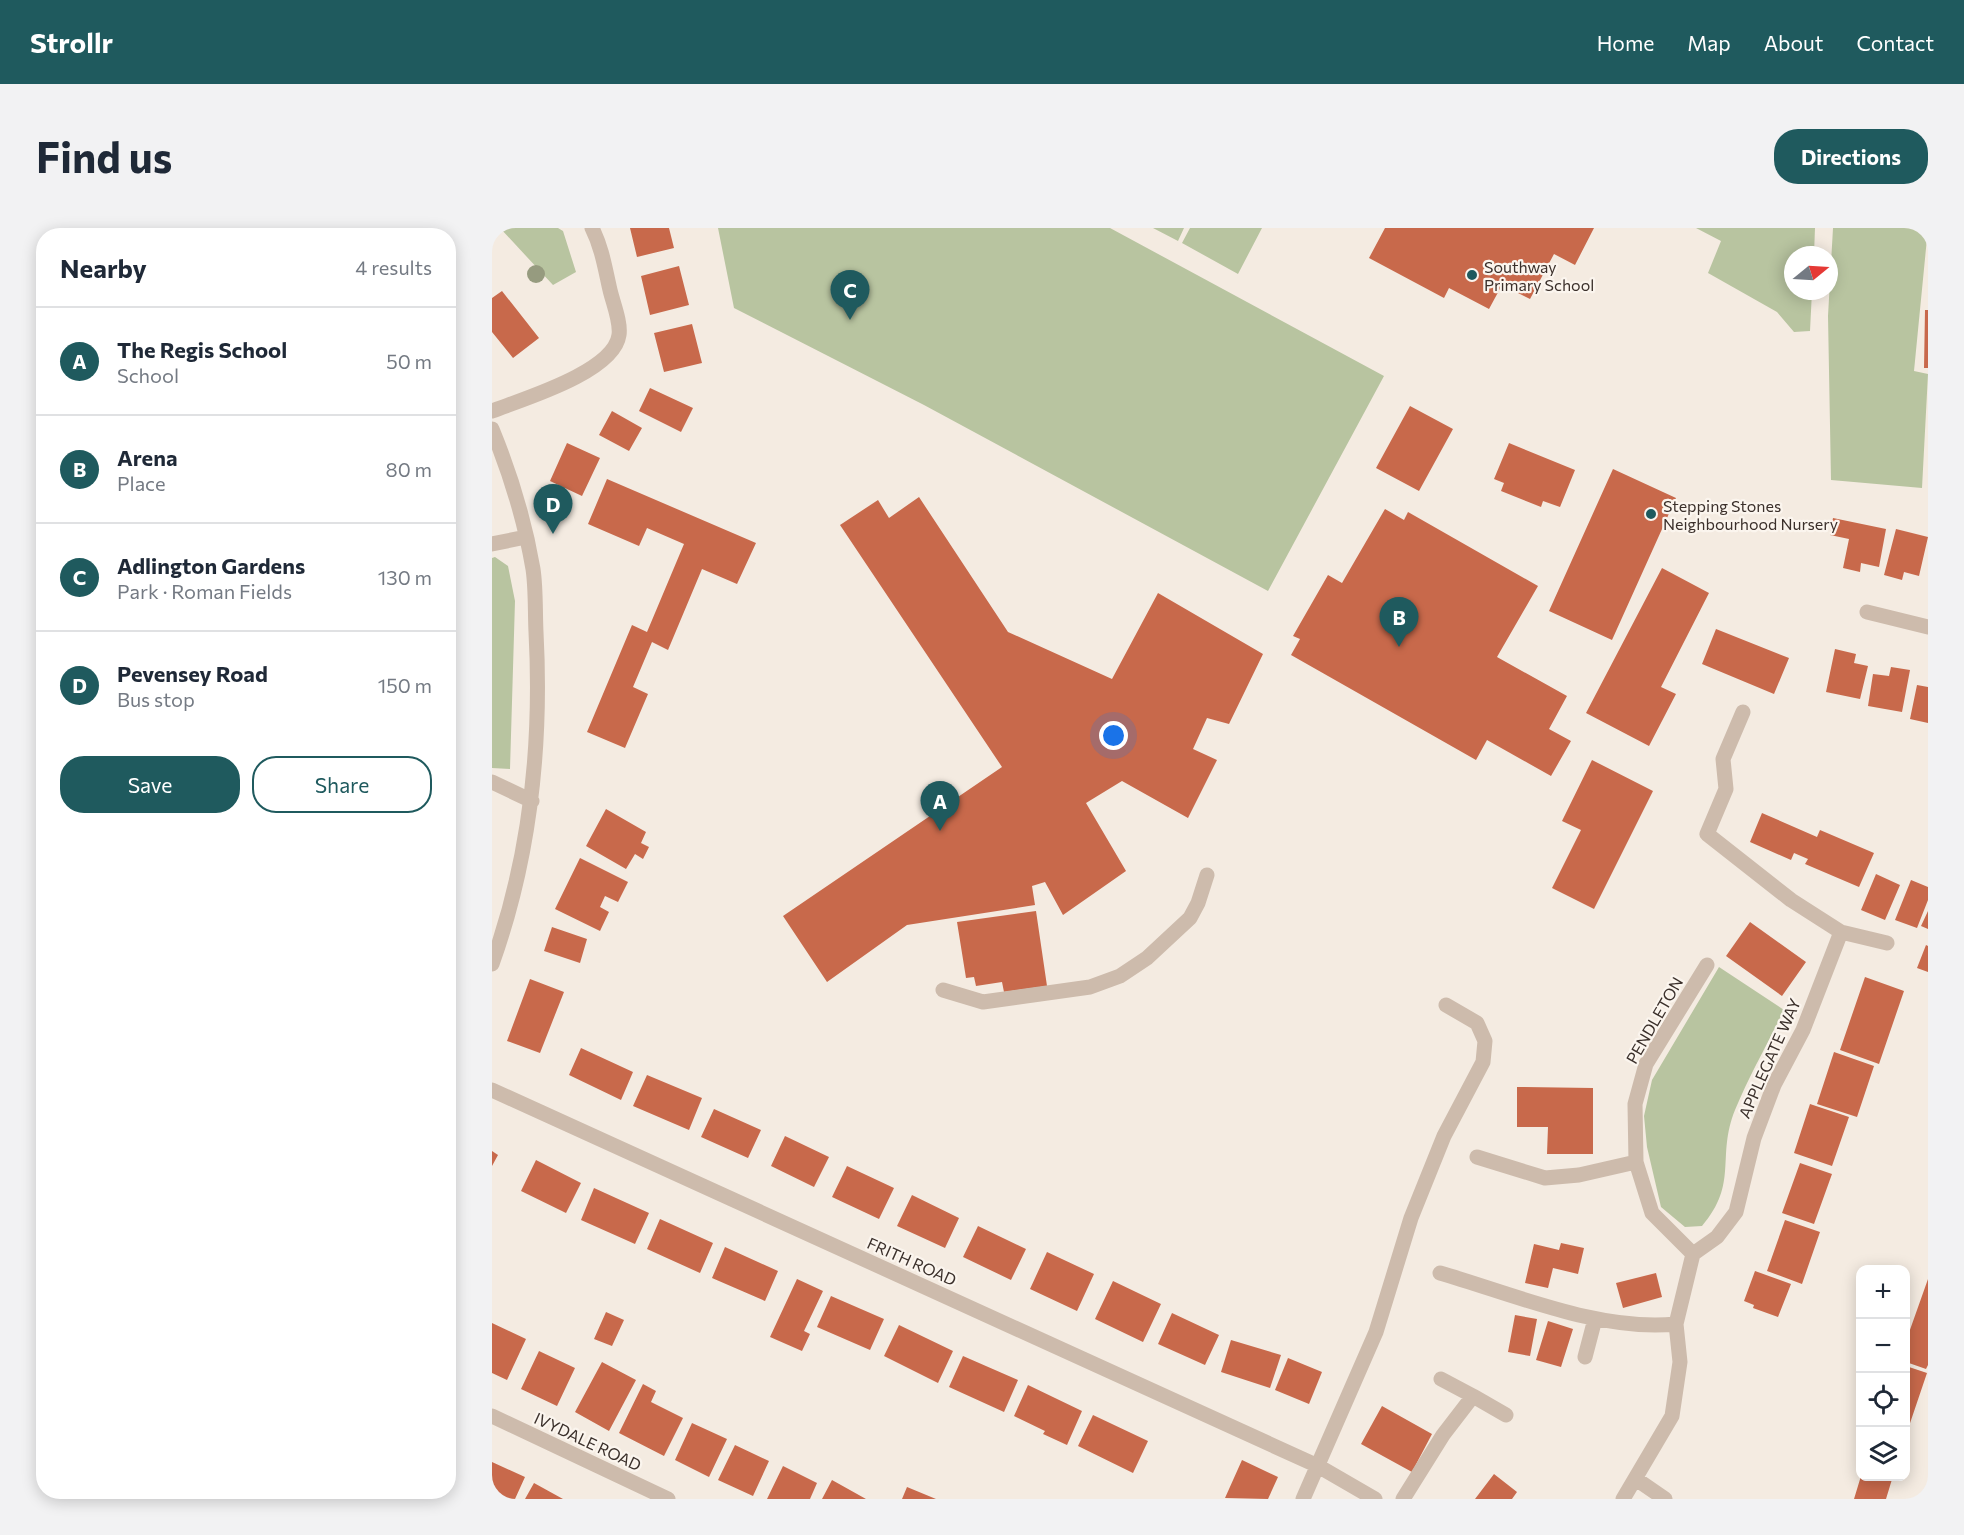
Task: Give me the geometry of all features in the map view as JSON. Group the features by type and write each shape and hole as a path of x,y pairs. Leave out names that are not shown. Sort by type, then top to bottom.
{"street":[{"path":"492,411 558,385 606,358 614,347 619,335 615,308 600,244 592,228"},
{"path":"492,429 503,456 526,537 533,571 538,670 532,801 505,928 492,964"},
{"path":"492,544 526,537"},
{"path":"1867,612 1928,627"},
{"path":"1743,712 1723,759 1726,789 1707,834 1791,900 1841,932 1887,943"},
{"path":"492,782 532,801"},
{"path":"943,990 983,1002 1090,987 1120,976 1147,958 1190,918 1198,903 1207,875"},
{"name":"APPLEGATE WAY","path":"1693,1254 1717,1237 1736,1212 1754,1138 1774,1085 1803,1030 1841,932"},
{"name":"PENDLETON","path":"1693,1254 1652,1213 1636,1162 1635,1104 1647,1064 1707,965"},
{"path":"1303,1499 1377,1332 1411,1218 1436,1156 1483,1062 1485,1041 1477,1023 1446,1005"},
{"name":"FRITH ROAD","path":"492,1090 1318,1466 1375,1499"},
{"path":"1477,1157 1545,1178 1579,1175 1636,1162"},
{"path":"1623,1499 1672,1416 1680,1362 1676,1324 1693,1254"},
{"path":"1440,1273 1595,1319 1659,1326 1676,1324"},
{"path":"1585,1357 1595,1319"},
{"path":"1441,1379 1506,1415"},
{"path":"1403,1499 1443,1435 1473,1396"},
{"name":"IVYDALE ROAD","path":"492,1416 668,1499"},
{"path":"1636,1479 1665,1499"}],"green space":[{"path":"500,228 558,228 563,231 576,272 553,285"},
{"path":"718,228 1110,228 1384,376 1268,591 924,405 734,308"},
{"path":"1153,228 1184,228 1178,241"},
{"path":"1190,228 1262,228 1238,274 1182,243"},
{"path":"1696,228 1815,228 1814,246 1784,246 1784,300 1812,300 1810,331 1794,332 1777,312 1708,273 1721,241"},
{"path":"1833,228 1928,228 1914,371 1928,374 1922,488 1831,480 1828,316 1829,300 1838,300 1838,246 1832,246"},
{"path":"495,557 508,566 515,601 510,769 492,768 492,558"},
{"path":"1719,967 1784,1010 1735,1110 1727,1142 1724,1183 1720,1196 1702,1226 1685,1227 1661,1207 1647,1147 1644,1116 1652,1080"}],"building":[{"path":"630,228 669,228 674,248 637,257"},
{"name":"Southway Primary School","path":"1385,228 1594,228 1575,265 1554,254 1530,299 1502,285 1489,309 1449,288 1444,298 1369,258"},
{"path":"679,266 689,305 650,315 641,276"},
{"path":"502,291 539,338 513,358 492,332 492,298"},
{"path":"1925,310 1928,310 1928,368 1924,368"},
{"path":"692,324 702,363 664,372 654,333"},
{"path":"650,388 693,408 681,432 639,411"},
{"path":"1410,406 1453,429 1419,491 1376,468"},
{"path":"612,411 642,428 629,451 599,435"},
{"path":"567,443 600,458 582,496 550,481"},
{"path":"1509,443 1575,470 1560,507 1543,501 1541,507 1501,491 1504,483 1494,479"},
{"path":"1613,469 1676,498 1612,640 1549,611"},
{"path":"607,479 756,543 737,584 702,569 668,650 652,642 633,687 648,694 625,748 587,732 632,625 647,632 684,544 647,528 639,546 588,524"},
{"path":"919,497 1008,632 1112,679 1158,593 1263,654 1229,724 1207,718 1193,749 1217,760 1188,818 1122,781 1086,803 1126,871 1063,915 1045,882 1032,886 1035,905 907,925 827,982 783,916 1002,767 840,525 878,500 889,518"},
{"path":"1385,509 1404,520 1408,512 1538,586 1497,657 1567,696 1549,729 1571,741 1551,776 1487,740 1476,760 1291,655 1300,639 1293,636 1328,575 1342,583"},
{"path":"1833,518 1886,529 1879,567 1861,563 1860,572 1843,568 1849,539 1830,535"},
{"path":"1896,529 1928,537 1919,576 1904,572 1902,580 1884,575"},
{"path":"1662,568 1709,593 1661,687 1676,694 1649,746 1586,713"},
{"path":"1716,629 1789,658 1774,694 1702,664"},
{"path":"1835,649 1856,654 1854,663 1868,666 1860,699 1826,692"},
{"path":"1891,667 1910,670 1902,712 1868,706 1873,674 1889,676"},
{"path":"1917,685 1928,687 1928,723 1910,719"},
{"path":"1592,760 1653,791 1594,909 1552,888 1581,830 1562,821"},
{"path":"606,809 646,832 641,843 649,847 643,859 635,854 626,869 586,846"},
{"path":"1762,813 1817,837 1820,830 1874,853 1859,887 1805,864 1808,859 1794,853 1791,860 1750,842"},
{"path":"580,858 628,882 618,902 605,896 600,907 609,912 600,931 555,909"},
{"path":"1876,874 1900,885 1885,920 1861,910"},
{"path":"1911,880 1928,887 1928,900 1917,928 1895,920"},
{"path":"1036,911 1047,986 1004,992 1002,982 976,986 974,977 966,978 957,922"},
{"path":"1928,911 1928,929 1921,926"},
{"path":"1750,922 1806,962 1782,996 1726,956"},
{"path":"552,927 587,939 580,963 544,951"},
{"path":"1926,945 1928,946 1928,972 1917,968"},
{"path":"1865,977 1904,991 1879,1064 1840,1050"},
{"path":"530,979 564,992 540,1053 507,1041"},
{"path":"581,1048 633,1072 621,1100 569,1075"},
{"path":"1834,1052 1874,1066 1857,1117 1817,1104"},
{"path":"647,1075 702,1098 689,1130 633,1106"},
{"path":"1517,1087 1593,1088 1593,1154 1547,1154 1548,1127 1517,1127"},
{"path":"1810,1104 1849,1117 1832,1166 1794,1153"},
{"path":"714,1109 761,1130 748,1158 701,1137"},
{"path":"785,1136 829,1157 814,1187 771,1166"},
{"path":"492,1151 498,1155 492,1166"},
{"path":"536,1160 581,1183 566,1213 521,1191"},
{"path":"1800,1163 1832,1174 1814,1224 1782,1213"},
{"path":"847,1166 894,1188 879,1219 832,1197"},
{"path":"594,1188 649,1213 635,1244 581,1220"},
{"path":"912,1195 959,1218 945,1248 897,1226"},
{"path":"660,1219 713,1243 700,1273 647,1249"},
{"path":"1785,1220 1820,1232 1802,1284 1767,1271"},
{"path":"978,1226 1026,1249 1011,1280 963,1257"},
{"path":"1561,1243 1584,1248 1578,1274 1553,1268 1548,1288 1525,1283 1534,1244 1559,1250"},
{"path":"725,1247 778,1271 765,1301 712,1278"},
{"path":"1047,1252 1094,1274 1077,1311 1030,1289"},
{"path":"1755,1271 1791,1284 1778,1317 1753,1308 1754,1305 1744,1301"},
{"path":"1656,1273 1662,1297 1623,1308 1616,1283"},
{"path":"797,1279 823,1291 804,1331 810,1334 802,1351 770,1337"},
{"path":"1928,1279 1928,1365 1926,1369 1910,1363 1910,1330"},
{"path":"1113,1281 1161,1304 1143,1342 1095,1319"},
{"path":"831,1296 884,1319 870,1350 817,1327"},
{"path":"606,1312 624,1320 612,1346 594,1339"},
{"path":"1172,1313 1219,1335 1205,1365 1158,1344"},
{"path":"1515,1315 1537,1319 1530,1356 1508,1352"},
{"path":"1548,1321 1573,1329 1561,1367 1536,1360"},
{"path":"492,1323 526,1339 507,1380 492,1373"},
{"path":"899,1325 953,1351 938,1383 884,1356"},
{"path":"1231,1340 1281,1355 1270,1388 1221,1372"},
{"path":"539,1351 575,1368 557,1406 521,1389"},
{"path":"963,1356 1018,1380 1004,1412 949,1387"},
{"path":"1288,1358 1322,1372 1309,1404 1275,1390"},
{"path":"602,1362 636,1380 609,1431 575,1412"},
{"path":"1910,1367 1927,1373 1910,1423"},
{"path":"643,1384 656,1391 651,1402 683,1418 664,1456 619,1433"},
{"path":"1028,1385 1082,1411 1067,1445 1043,1434 1045,1431 1014,1416"},
{"path":"1382,1406 1432,1434 1412,1472 1361,1444"},
{"path":"1093,1415 1148,1441 1133,1473 1078,1446"},
{"path":"692,1423 727,1439 709,1477 675,1460"},
{"path":"735,1445 769,1461 753,1496 718,1480"},
{"path":"1242,1460 1278,1477 1268,1499 1225,1498"},
{"path":"492,1462 525,1477 515,1499 492,1499"},
{"path":"783,1466 817,1483 810,1499 767,1499"},
{"path":"1494,1474 1517,1492 1512,1499 1475,1499"},
{"path":"832,1480 866,1499 822,1499"},
{"path":"1859,1481 1891,1481 1886,1499 1854,1499"},
{"path":"534,1483 563,1499 525,1499"},
{"path":"907,1487 936,1499 902,1499"}],"place":[{"name":"Southway Primary School","path":"1472,275"},
{"name":"Adlington Gardens","path":"850,320"},
{"name":"Stepping Stones Neighbourhood Nursery","path":"1651,514"},
{"name":"Pevensey Road","path":"553,534"},
{"name":"Arena","path":"1399,647"},
{"name":"The Regis School","path":"940,831"}]}
